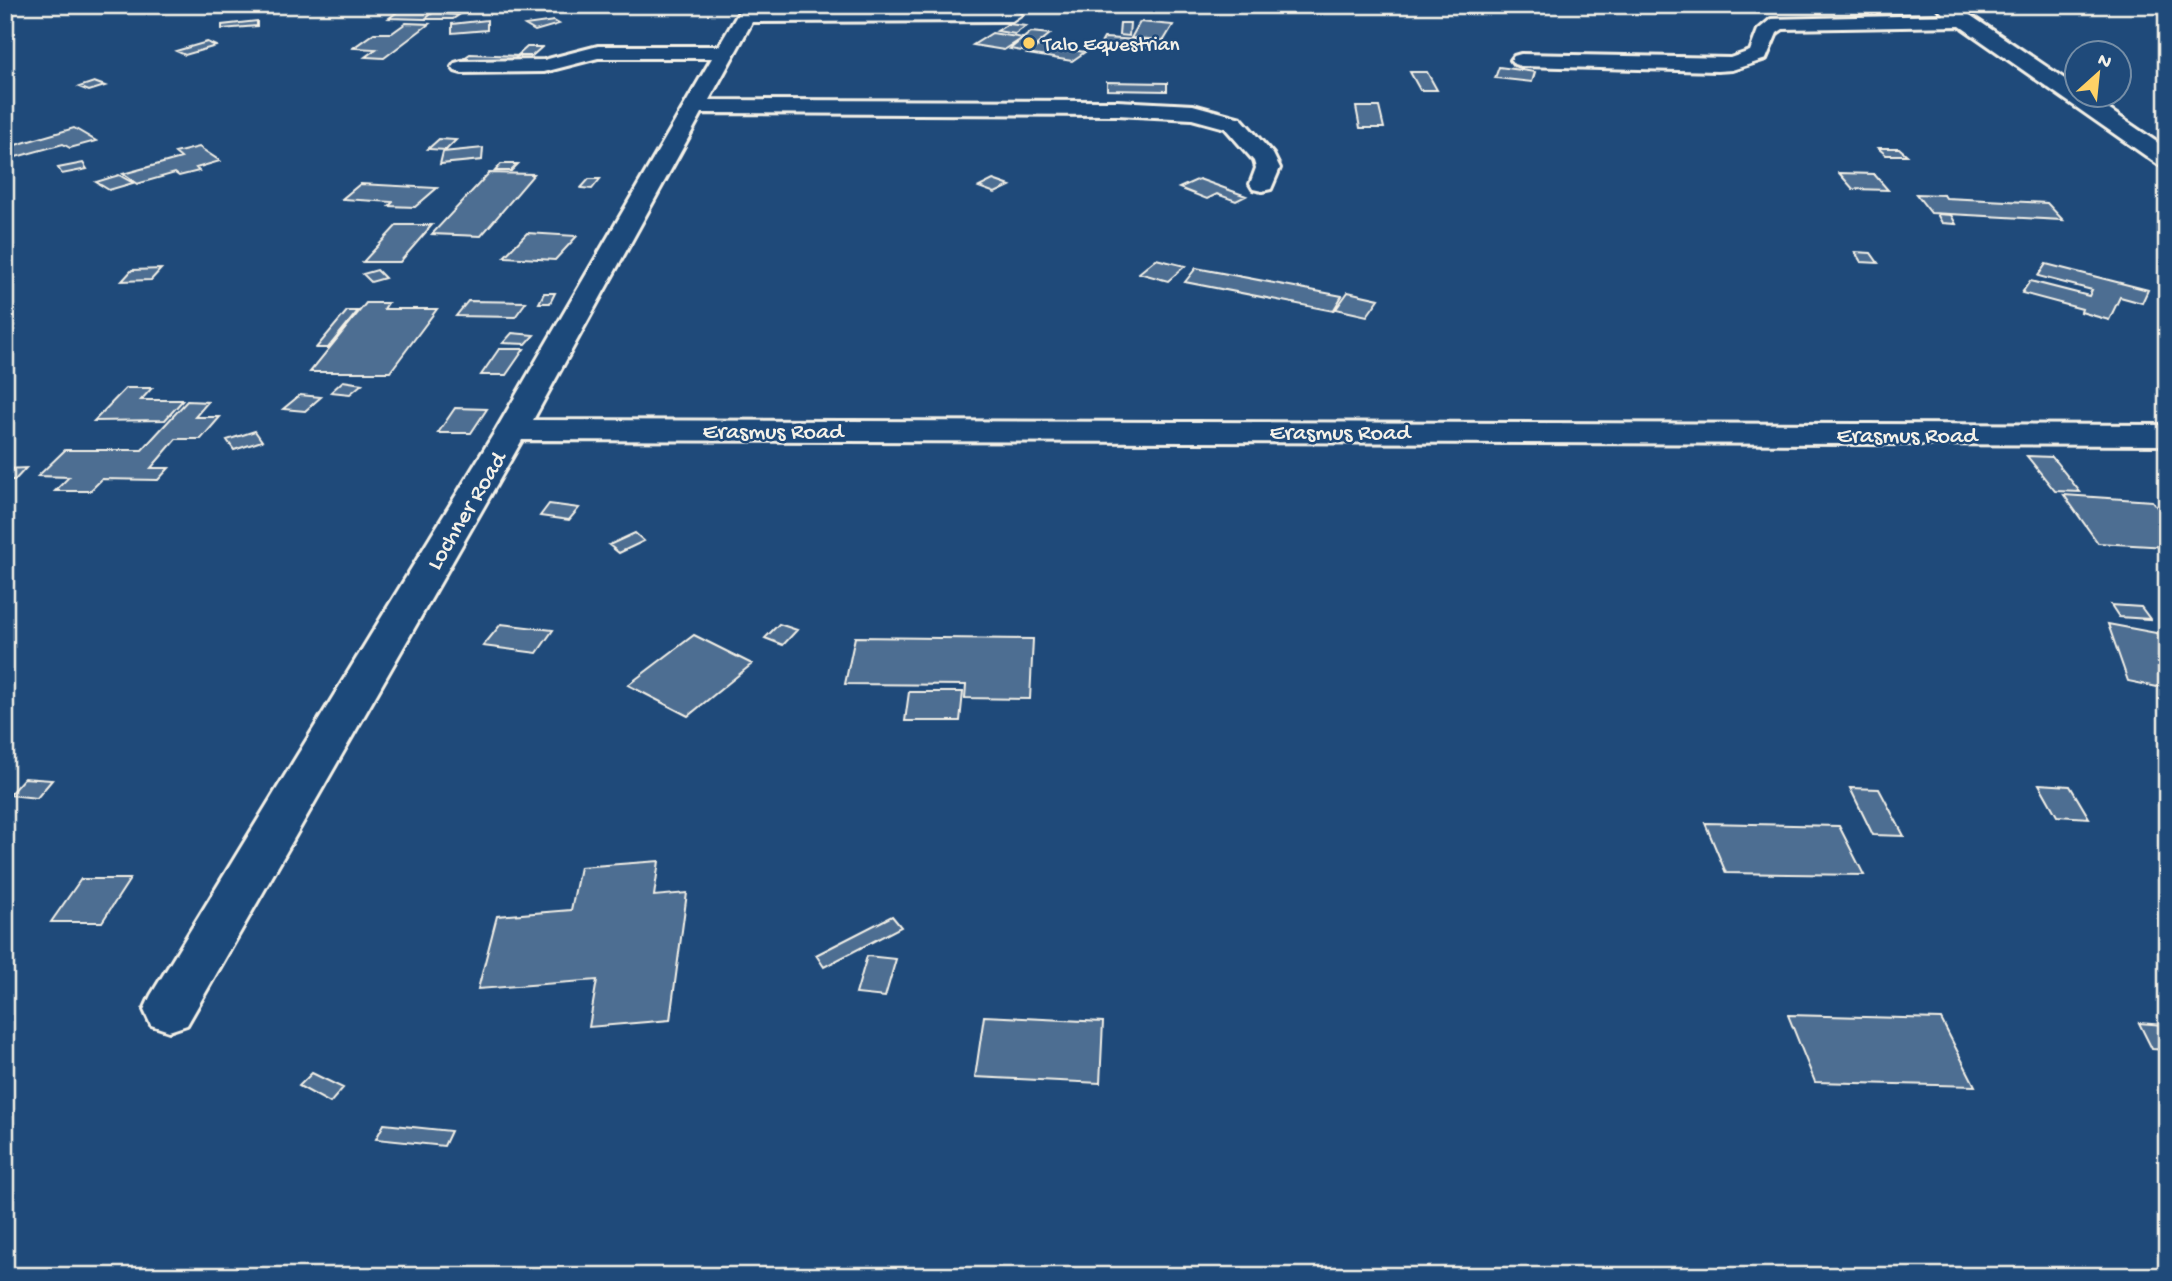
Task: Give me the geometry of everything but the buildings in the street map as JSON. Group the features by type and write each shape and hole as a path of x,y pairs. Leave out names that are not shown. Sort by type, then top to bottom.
{"street":[{"path":"1942,5 2167,160"},
{"path":"749,11 1012,15"},
{"name":"Lochner Road","path":"169,1010 512,430 749,11"},
{"path":"1521,60 1724,65 1759,55 1768,30 1778,23 1964,20"},
{"path":"462,67 544,65 598,52 726,52"},
{"path":"695,106 1117,108 1193,112 1233,123 1265,159 1268,168 1262,184"},
{"name":"Erasmus Road","path":"512,430 2167,435"}],"place":[{"name":"Talo Equestrian","path":"1029,43"}]}
